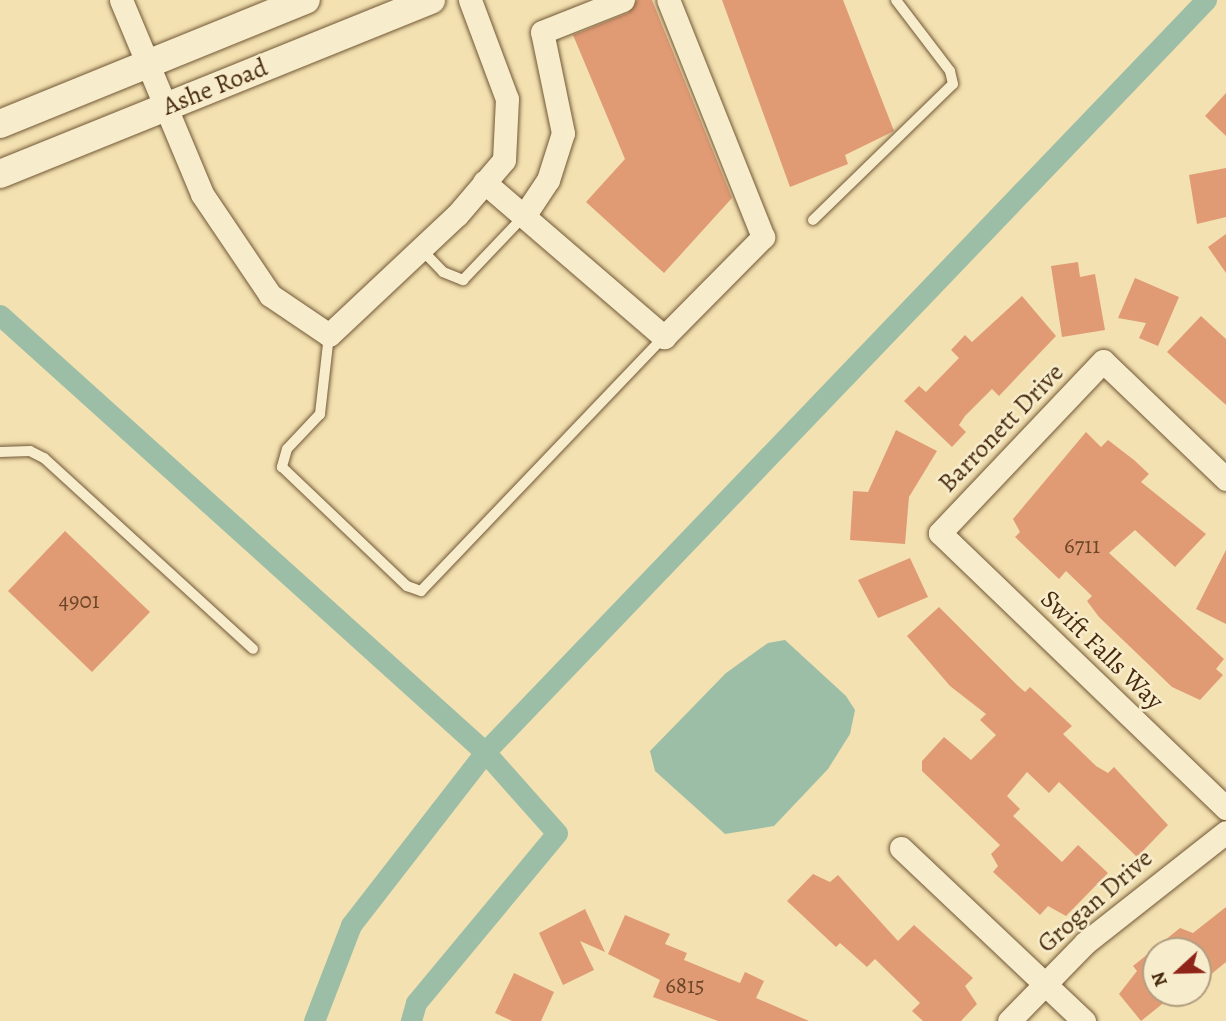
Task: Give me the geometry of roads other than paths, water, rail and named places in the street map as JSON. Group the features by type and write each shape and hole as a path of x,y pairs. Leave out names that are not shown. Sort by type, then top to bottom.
{"street":[{"path":"121,0 202,194 270,295 329,335 421,249 504,160 510,127 507,99 470,0"},
{"name":"Ashe Road","path":"0,124 306,0"},
{"name":"Ashe Road","path":"0,174 431,0"},
{"path":"524,216 548,180 563,133 542,32 623,0"},
{"path":"484,182 664,337 763,237 668,0"},
{"name":"Barronett Drive","path":"940,533 1103,361 1226,479"},
{"name":"Swift Falls Way","path":"940,533 1226,807"},
{"name":"Grogan Drive","path":"1009,1021 1044,983 1127,907 1226,832"},
{"path":"901,848 1084,1021"}],"lane":[{"path":"813,220 953,84 950,71 896,0"},
{"path":"421,249 443,272 463,280 524,216"},
{"path":"329,335 320,414 287,449 282,467 407,586 421,591 664,337"},
{"path":"0,452 30,451 44,458 253,649"}],"waterway":[{"path":"314,1021 351,925 485,752 1206,0"},
{"path":"0,315 485,752 557,833 416,1003 411,1021"}]}
